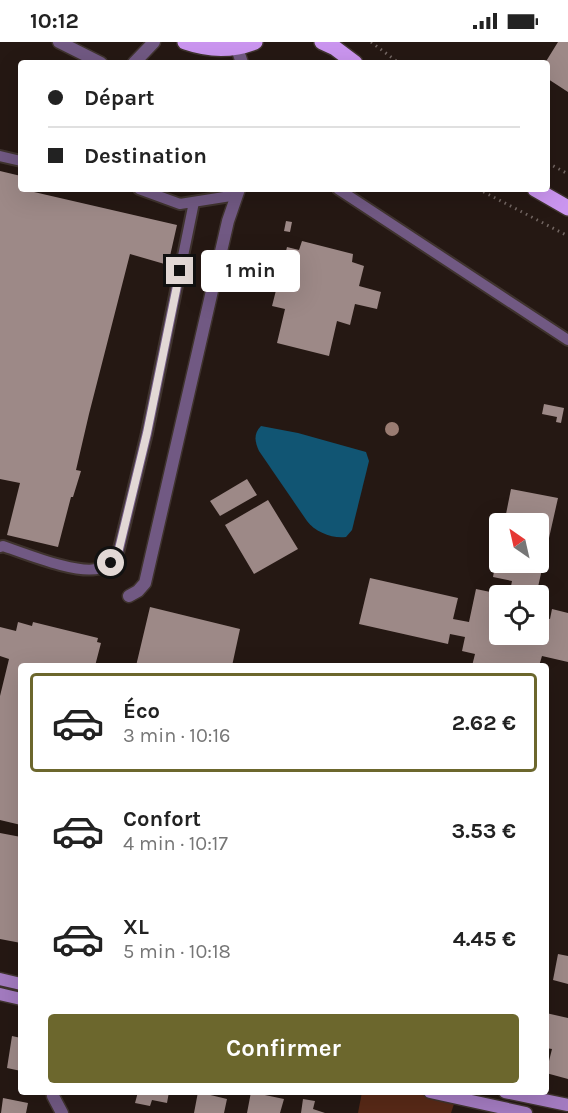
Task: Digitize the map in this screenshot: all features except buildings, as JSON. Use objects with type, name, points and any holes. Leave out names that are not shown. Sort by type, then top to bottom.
[{"type":"main road","points":[[185,42],[211,49],[237,48],[255,42]]},
{"type":"main road","points":[[329,44],[351,60]]},
{"type":"main road","points":[[540,192],[568,208]]},
{"type":"street","points":[[59,42],[95,60]]},
{"type":"street","points":[[137,60],[154,42]]},
{"type":"street","points":[[237,48],[241,60]]},
{"type":"street","points":[[129,596],[145,584],[228,221],[238,192]]},
{"type":"street","points":[[0,979],[18,983]]},
{"type":"street","points":[[0,994],[18,998]]},
{"type":"street","points":[[53,1095],[62,1113]]},
{"type":"street","points":[[444,1095],[526,1113]]},
{"type":"street","points":[[520,1095],[568,1105]]},
{"type":"lane","points":[[0,156],[18,160]]},
{"type":"lane","points":[[147,192],[180,204],[238,192]]},
{"type":"lane","points":[[343,192],[568,340]]},
{"type":"lane","points":[[0,547],[3,546],[74,569],[87,570],[98,569],[111,563],[118,553],[147,433],[195,202]]},
{"type":"path","points":[[371,42],[395,60]]},
{"type":"path","points":[[550,164],[568,174]]},
{"type":"path","points":[[484,192],[568,236]]},
{"type":"shaded area","points":[[361,1095],[426,1095],[455,1101],[451,1113],[358,1113]]},
{"type":"water","points":[[261,426],[298,433],[366,452],[369,461],[352,530],[346,537],[325,534],[307,521],[259,451],[255,438]]},
{"type":"route","points":[[111,563],[118,553],[147,433],[180,271]]}]
